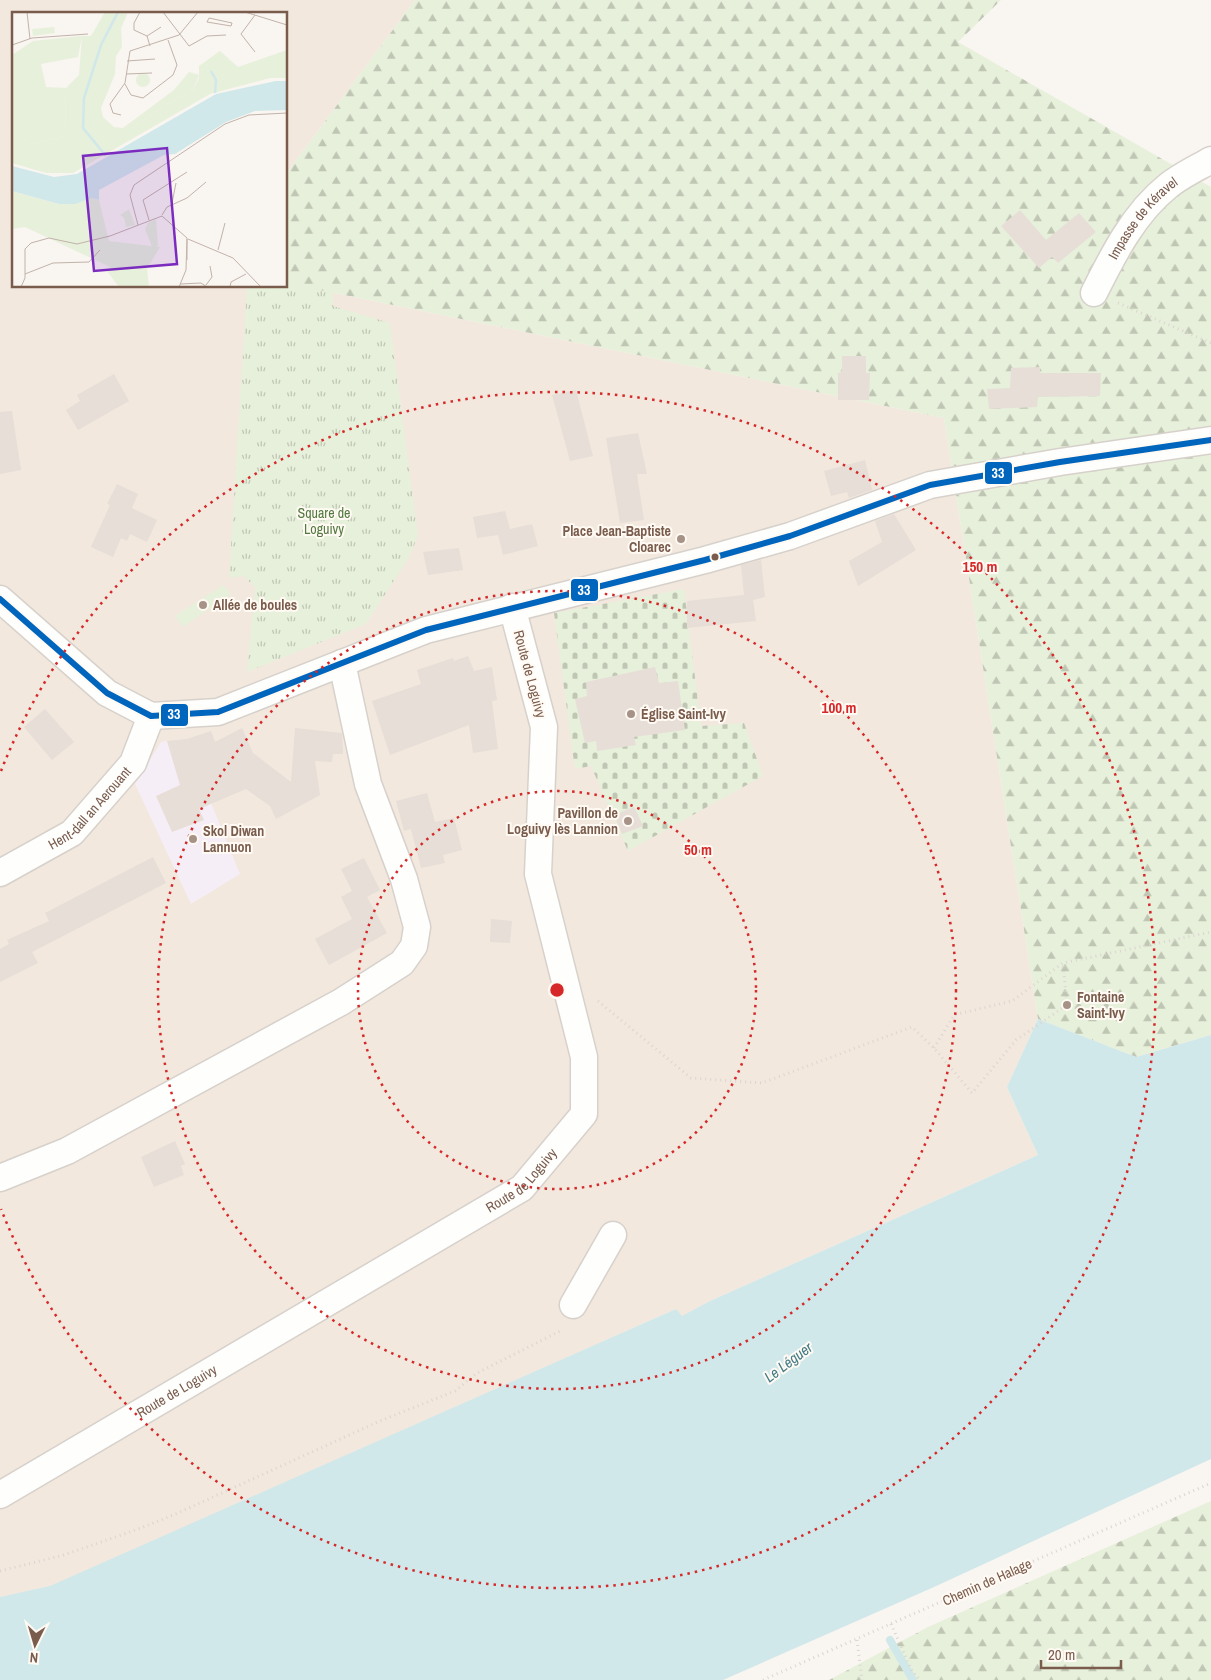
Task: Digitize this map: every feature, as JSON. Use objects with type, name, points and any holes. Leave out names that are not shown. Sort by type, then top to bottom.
[{"type":"street","name":"Impasse de Kéravel","points":[[1094,293],[1111,259],[1137,219],[1168,186],[1211,160]]},
{"type":"street","points":[[0,598],[107,693],[151,716],[218,712],[426,630],[705,560],[790,536],[930,485],[1060,462],[1211,440]]},
{"type":"street","name":"Route de Loguivy","points":[[0,1495],[522,1188],[584,1114],[584,1057],[538,874],[544,727],[512,607]]},
{"type":"street","points":[[0,1178],[66,1151],[341,1002],[402,963],[414,946],[417,927],[404,879],[368,784],[342,663]]},
{"type":"street","name":"Hent-dall an Aerouant","points":[[1,874],[72,833],[133,763],[151,716]]},
{"type":"street","points":[[573,1305],[613,1234]]},
{"type":"path","points":[[1094,293],[1211,343]]},
{"type":"path","points":[[934,1048],[954,1015],[1012,1001],[1063,963],[1211,932]]},
{"type":"path","points":[[563,971],[691,1078],[762,1083],[912,1027],[934,1048],[972,1093],[1016,1040],[1066,1005],[1063,963]]},
{"type":"path","points":[[0,1571],[64,1555],[141,1528],[380,1421],[455,1391],[477,1373],[572,1325],[573,1305]]},
{"type":"path","name":"Chemin de Halage","points":[[763,1680],[1211,1484]]},
{"type":"path","points":[[890,1624],[912,1671],[920,1680]]},
{"type":"path","points":[[857,1640],[862,1680]]},
{"type":"shaded area","points":[[0,0],[415,0],[288,171],[288,12],[12,12],[12,288],[288,288],[288,283],[944,418],[1038,1019],[1007,1087],[1038,1155],[710,1301],[681,1317],[676,1309],[50,1587],[0,1597]]},
{"type":"shaded area","name":"Skol Diwan Lannuon","points":[[167,741],[172,756],[192,756],[240,874],[191,904],[135,784],[161,742]]},
{"type":"green space","points":[[415,0],[1001,0],[958,42],[1211,187],[1211,1035],[1136,1057],[1038,1019],[944,418],[288,283],[288,171]]},
{"type":"green space","name":"Square de Loguivy","points":[[332,244],[333,306],[390,323],[418,536],[408,559],[366,624],[247,672],[255,588],[244,576],[229,578],[247,288],[288,288],[288,260]]},
{"type":"green space","name":"Allée de boules","points":[[223,585],[231,594],[183,627],[175,616]]},
{"type":"green space","points":[[684,589],[701,726],[744,723],[763,776],[628,851],[591,766],[575,769],[554,613]]},
{"type":"green space","points":[[1211,1501],[1211,1680],[829,1680],[928,1627]]},
{"type":"water","name":"Le Léguer","points":[[1038,1019],[1136,1057],[1211,1035],[1211,1459],[934,1587],[723,1680],[0,1680],[0,1597],[50,1586],[676,1309],[682,1316],[710,1301],[1038,1155],[1007,1087]]},
{"type":"building","points":[[1020,210],[1046,240],[1079,213],[1096,232],[1058,263],[1052,257],[1039,268],[1001,226]]},
{"type":"building","points":[[842,356],[866,356],[866,373],[870,373],[869,400],[838,400],[838,373],[842,372]]},
{"type":"building","points":[[1040,367],[1040,373],[1101,373],[1100,396],[1038,397],[1037,407],[989,409],[987,389],[1010,388],[1011,368]]},
{"type":"building","points":[[114,374],[129,401],[78,430],[66,410],[80,401],[77,395]]},
{"type":"building","points":[[576,390],[593,456],[570,461],[552,395]]},
{"type":"building","points":[[12,411],[21,470],[0,474],[0,412]]},
{"type":"building","points":[[638,433],[647,474],[637,474],[644,520],[620,523],[606,438]]},
{"type":"building","points":[[865,460],[872,490],[849,498],[847,492],[831,496],[824,471]]},
{"type":"building","points":[[117,484],[138,494],[132,508],[157,520],[147,542],[130,534],[127,541],[121,538],[113,557],[91,547],[110,505],[107,504]]},
{"type":"building","points":[[505,511],[510,529],[532,524],[538,546],[503,555],[498,535],[477,538],[473,517]]},
{"type":"building","points":[[894,514],[916,550],[858,586],[849,561],[882,542],[875,521]]},
{"type":"building","points":[[459,548],[463,570],[428,575],[423,552]]},
{"type":"building","points":[[761,560],[765,597],[753,600],[756,621],[687,628],[687,601],[744,595],[741,565]]},
{"type":"building","points":[[468,656],[474,671],[492,667],[497,700],[492,701],[498,749],[473,753],[469,725],[390,755],[372,701],[421,684],[417,670],[453,658],[454,661]]},
{"type":"building","name":"Église Saint-Ivy","points":[[655,667],[659,683],[678,681],[685,730],[634,737],[636,745],[597,751],[596,741],[585,743],[575,699],[587,696],[586,682]]},
{"type":"building","points":[[45,709],[74,742],[52,760],[24,727]]},
{"type":"building","points":[[242,728],[253,753],[291,782],[295,728],[342,733],[343,754],[333,754],[332,762],[315,761],[320,795],[276,819],[270,806],[246,789],[199,809],[204,820],[172,832],[156,796],[180,785],[167,741],[187,739],[211,731],[215,742]]},
{"type":"building","points":[[427,793],[435,822],[454,818],[462,850],[443,855],[445,863],[421,868],[411,829],[404,831],[396,801]]},
{"type":"building","name":"Pavillon de Loguivy lès Lannion","points":[[634,807],[643,826],[622,834],[614,815]]},
{"type":"building","points":[[153,857],[166,883],[32,952],[38,963],[0,982],[0,949],[9,944],[7,940],[49,921],[45,913]]},
{"type":"building","points":[[364,858],[380,890],[367,897],[387,933],[329,965],[315,939],[352,919],[341,897],[352,891],[341,869]]},
{"type":"building","points":[[491,919],[512,921],[510,943],[490,942]]},
{"type":"building","points":[[175,1141],[185,1164],[181,1166],[184,1175],[154,1187],[141,1157]]},
{"type":"waterway","points":[[890,1640],[913,1680]]},
{"type":"transit line","name":"33","points":[[0,599],[107,693],[151,716],[218,712],[426,630],[705,560],[790,536],[930,485],[1060,462],[1211,440]]},
{"type":"place","name":"Place Jean-Baptiste Cloarec","points":[[681,539]]},
{"type":"place","name":"Allée de boules","points":[[203,605]]},
{"type":"place","name":"Église Saint-Ivy","points":[[631,714]]},
{"type":"place","name":"Pavillon de Loguivy lès Lannion","points":[[628,821]]},
{"type":"place","name":"Skol Diwan Lannuon","points":[[193,839]]},
{"type":"place","name":"Fontaine Saint-Ivy","points":[[1067,1005]]}]
